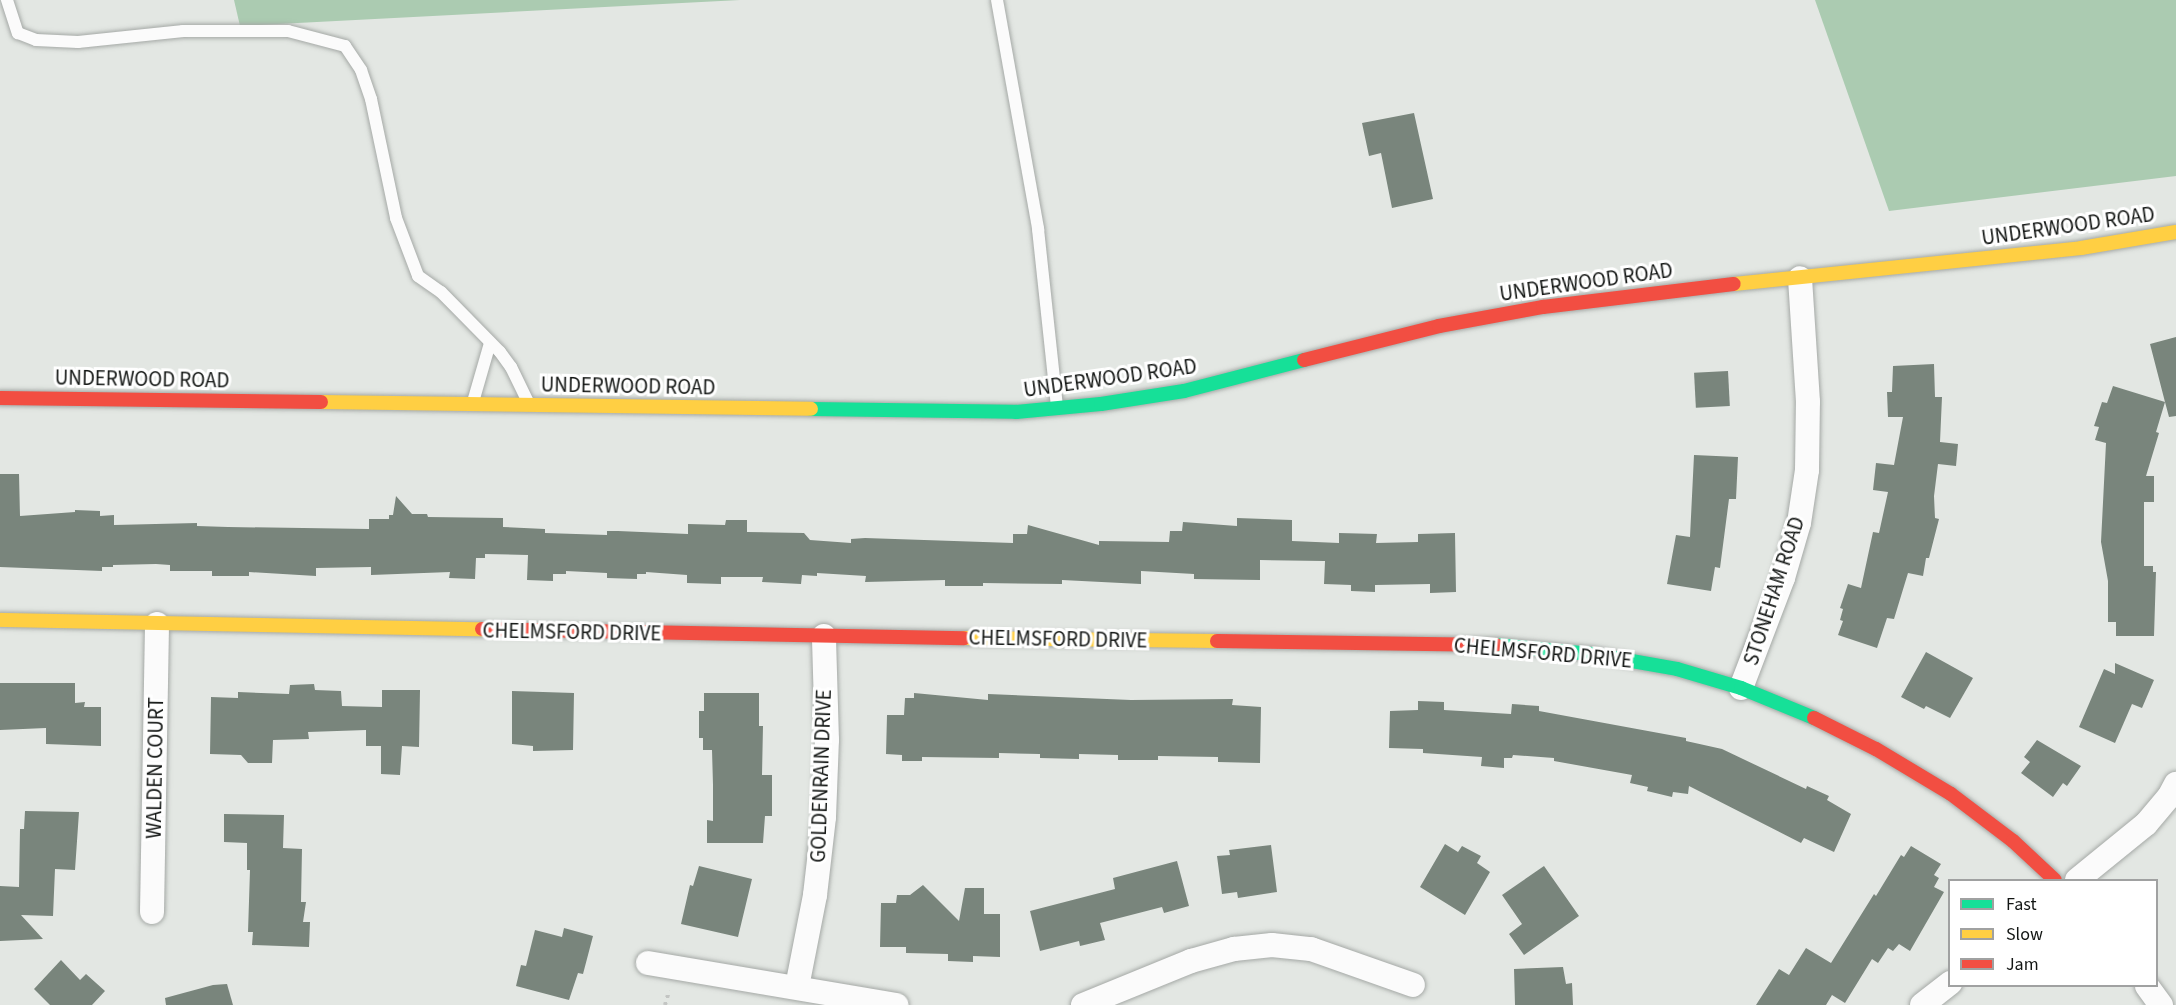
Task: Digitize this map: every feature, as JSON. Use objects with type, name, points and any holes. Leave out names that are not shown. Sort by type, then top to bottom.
[{"type":"street","name":"UNDERWOOD ROAD","points":[[0,398],[1016,412],[1101,404],[1184,391],[1439,326],[1543,307],[2080,248],[2176,232]]},
{"type":"street","name":"STONEHAM ROAD","points":[[1741,688],[1783,578],[1799,523],[1807,470],[1809,402],[1800,278]]},
{"type":"street","name":"CHELMSFORD DRIVE","points":[[0,620],[824,636],[1494,645],[1613,657],[1677,669],[1741,688],[1825,723],[1876,749],[1952,794],[2013,841],[2054,879]]},
{"type":"street","name":"WALDEN COURT","points":[[152,912],[157,624]]},
{"type":"street","name":"GOLDENRAIN DRIVE","points":[[797,987],[814,895],[824,818],[826,740],[824,636]]},
{"type":"street","points":[[2078,879],[2146,824],[2169,797],[2176,784]]},
{"type":"street","points":[[1083,1005],[1191,961],[1234,949],[1272,945],[1311,949],[1413,985]]},
{"type":"street","points":[[648,963],[896,1005]]},
{"type":"street","points":[[1922,1005],[1948,985]]},
{"type":"street","points":[[2148,987],[2161,1005]]},
{"type":"lane","points":[[7,0],[18,33],[36,40],[78,42],[183,31],[288,31],[345,46],[361,70],[371,99],[396,218],[418,276],[441,292],[470,319],[511,367],[530,405]]},
{"type":"lane","points":[[997,0],[1038,229],[1057,408]]},
{"type":"lane","points":[[472,405],[490,343]]},
{"type":"path","points":[[666,1005],[668,994]]},
{"type":"green space","points":[[234,0],[740,0],[240,26]]},
{"type":"green space","points":[[1815,0],[2176,0],[2176,176],[1889,211]]},
{"type":"building","points":[[1414,113],[1433,199],[1392,208],[1381,153],[1369,156],[1362,123]]},
{"type":"building","points":[[2176,337],[2176,416],[2169,417],[2150,344]]},
{"type":"building","points":[[1934,364],[1935,397],[1942,397],[1940,442],[1958,444],[1956,466],[1938,464],[1934,496],[1935,518],[1939,519],[1929,558],[1926,558],[1923,576],[1908,573],[1894,619],[1887,618],[1877,648],[1838,635],[1843,621],[1840,620],[1843,609],[1840,608],[1848,584],[1861,588],[1873,532],[1879,533],[1888,492],[1873,490],[1876,463],[1894,465],[1903,417],[1888,417],[1887,392],[1892,392],[1893,366]]},
{"type":"building","points":[[1728,371],[1730,406],[1696,408],[1694,373]]},
{"type":"building","points":[[2113,386],[2165,402],[2156,432],[2159,433],[2146,476],[2154,476],[2154,502],[2144,502],[2144,566],[2153,566],[2153,572],[2156,572],[2154,636],[2116,636],[2116,622],[2108,622],[2108,581],[2101,542],[2106,443],[2095,440],[2099,427],[2094,426],[2102,402],[2107,403]]},
{"type":"building","points":[[1694,455],[1738,457],[1736,499],[1729,499],[1720,568],[1715,567],[1711,591],[1667,584],[1676,535],[1690,537]]},
{"type":"building","points":[[0,474],[19,474],[20,516],[75,512],[75,510],[100,511],[100,516],[114,515],[114,525],[197,523],[197,526],[369,529],[369,519],[389,519],[389,515],[393,515],[396,496],[412,514],[427,514],[428,517],[503,518],[503,527],[545,529],[545,533],[607,535],[607,531],[618,531],[688,534],[688,524],[725,525],[726,520],[747,520],[747,532],[804,533],[810,540],[851,543],[851,539],[865,538],[1013,543],[1013,534],[1027,534],[1028,525],[1099,545],[1099,541],[1169,542],[1170,531],[1182,531],[1183,522],[1237,526],[1237,518],[1292,520],[1292,541],[1339,543],[1339,533],[1377,534],[1376,543],[1418,542],[1418,534],[1455,533],[1456,592],[1430,593],[1430,584],[1375,585],[1375,592],[1351,591],[1351,585],[1324,584],[1325,561],[1260,560],[1260,580],[1194,579],[1194,574],[1141,571],[1141,584],[1062,580],[1062,584],[983,583],[983,586],[945,586],[945,580],[865,582],[866,576],[817,573],[817,576],[802,575],[801,584],[762,582],[763,577],[721,577],[721,584],[687,583],[687,575],[646,572],[646,574],[637,574],[637,579],[607,578],[607,573],[566,571],[566,574],[553,574],[553,581],[527,580],[528,555],[485,554],[485,558],[476,558],[475,579],[449,578],[450,572],[371,575],[371,567],[316,568],[316,576],[249,572],[249,576],[212,576],[212,571],[170,571],[170,565],[156,564],[113,565],[113,567],[102,567],[102,571],[0,567]]},
{"type":"building","points":[[1926,652],[1973,678],[1950,718],[1926,706],[1924,709],[1901,697]]},
{"type":"building","points":[[2115,663],[2154,680],[2142,708],[2132,704],[2115,743],[2079,727],[2104,669],[2115,674]]},
{"type":"building","points":[[0,683],[75,683],[75,703],[85,702],[84,707],[101,707],[101,746],[46,744],[46,728],[0,730]]},
{"type":"building","points":[[314,684],[315,690],[341,691],[342,706],[382,707],[382,690],[420,690],[419,747],[402,746],[400,775],[381,774],[381,746],[366,746],[366,730],[308,732],[309,739],[273,740],[272,763],[248,763],[241,755],[210,754],[211,697],[238,698],[238,692],[289,694],[290,685]]},
{"type":"building","points":[[512,691],[574,693],[573,750],[533,751],[533,746],[512,744]]},
{"type":"building","points":[[704,693],[759,693],[759,726],[763,726],[762,775],[772,775],[772,816],[765,816],[763,843],[707,843],[707,820],[713,821],[713,785],[712,750],[703,750],[703,738],[699,738],[699,711],[704,711]]},
{"type":"building","points":[[914,693],[988,700],[988,694],[1131,700],[1233,699],[1232,705],[1261,707],[1260,763],[1218,762],[1218,757],[1158,756],[1158,760],[1118,760],[1118,755],[1079,754],[1079,759],[1040,758],[1040,754],[999,753],[999,758],[922,757],[922,761],[902,761],[902,755],[886,754],[887,715],[904,715],[905,698],[914,698]]},
{"type":"building","points":[[1418,701],[1444,702],[1444,710],[1511,714],[1512,704],[1539,706],[1539,711],[1686,738],[1686,741],[1722,749],[1806,789],[1807,786],[1829,796],[1827,800],[1851,814],[1834,852],[1804,838],[1801,843],[1689,786],[1688,794],[1673,792],[1672,797],[1647,791],[1648,787],[1630,783],[1632,775],[1554,761],[1554,758],[1513,755],[1512,758],[1504,758],[1504,768],[1481,766],[1482,757],[1423,753],[1423,749],[1389,748],[1390,711],[1418,710]]},
{"type":"building","points":[[2037,740],[2081,766],[2067,786],[2063,783],[2053,797],[2021,773],[2030,762],[2024,757]]},
{"type":"building","points":[[25,811],[79,812],[75,870],[55,869],[53,916],[21,915],[43,939],[0,941],[0,886],[19,887],[20,829],[24,829]]},
{"type":"building","points":[[224,814],[284,815],[283,848],[302,849],[301,902],[306,902],[303,922],[310,922],[309,947],[252,945],[253,932],[248,932],[250,870],[247,870],[247,843],[224,842]]},
{"type":"building","points":[[1445,844],[1458,852],[1462,846],[1481,856],[1477,863],[1490,872],[1465,915],[1420,887]]},
{"type":"building","points":[[1271,845],[1277,892],[1238,898],[1237,892],[1222,894],[1217,856],[1230,855],[1229,850]]},
{"type":"building","points":[[1911,846],[1941,864],[1934,875],[1939,878],[1934,887],[1944,892],[1910,951],[1899,944],[1893,951],[1888,948],[1878,963],[1872,959],[1845,1003],[1832,995],[1826,1005],[1756,1005],[1779,969],[1789,975],[1806,948],[1831,963],[1874,894],[1876,896],[1901,855],[1904,857]]},
{"type":"building","points":[[1177,861],[1189,906],[1164,913],[1162,907],[1100,923],[1105,940],[1080,946],[1079,941],[1040,951],[1030,911],[1115,889],[1113,878]]},
{"type":"building","points":[[699,866],[752,879],[738,937],[681,924],[690,885],[693,886]]},
{"type":"building","points":[[1544,866],[1579,916],[1524,955],[1509,934],[1522,924],[1502,895]]},
{"type":"building","points":[[923,885],[959,921],[965,888],[984,888],[984,914],[1000,914],[1000,957],[973,956],[973,962],[948,961],[948,954],[906,953],[906,947],[880,947],[881,903],[896,903],[897,895],[910,895]]},
{"type":"building","points":[[564,928],[593,936],[583,974],[578,973],[569,1000],[516,986],[521,965],[526,966],[535,930],[562,937]]},
{"type":"building","points":[[61,960],[80,980],[86,974],[105,991],[92,1005],[50,1005],[34,989]]},
{"type":"building","points":[[1563,967],[1566,984],[1572,983],[1573,1005],[1515,1005],[1514,969]]},
{"type":"building","points":[[227,984],[233,1005],[166,1005],[165,998],[213,985]]},
{"type":"traffic: fast","points":[[811,409],[1016,412],[1101,404],[1184,391],[1304,360]]},
{"type":"traffic: fast","points":[[1496,645],[1592,654],[1677,669],[1741,688],[1814,718]]},
{"type":"traffic: slow","points":[[1734,284],[2081,248],[2176,232]]},
{"type":"traffic: slow","points":[[321,402],[811,409]]},
{"type":"traffic: slow","points":[[0,620],[482,629]]},
{"type":"traffic: slow","points":[[964,638],[1217,641]]},
{"type":"traffic: jam","points":[[1304,360],[1439,326],[1543,307],[1734,284]]},
{"type":"traffic: jam","points":[[0,398],[321,402]]},
{"type":"traffic: jam","points":[[482,629],[964,638]]},
{"type":"traffic: jam","points":[[1217,641],[1496,645]]},
{"type":"traffic: jam","points":[[1814,718],[1876,749],[1951,794],[2013,841],[2054,879]]}]
